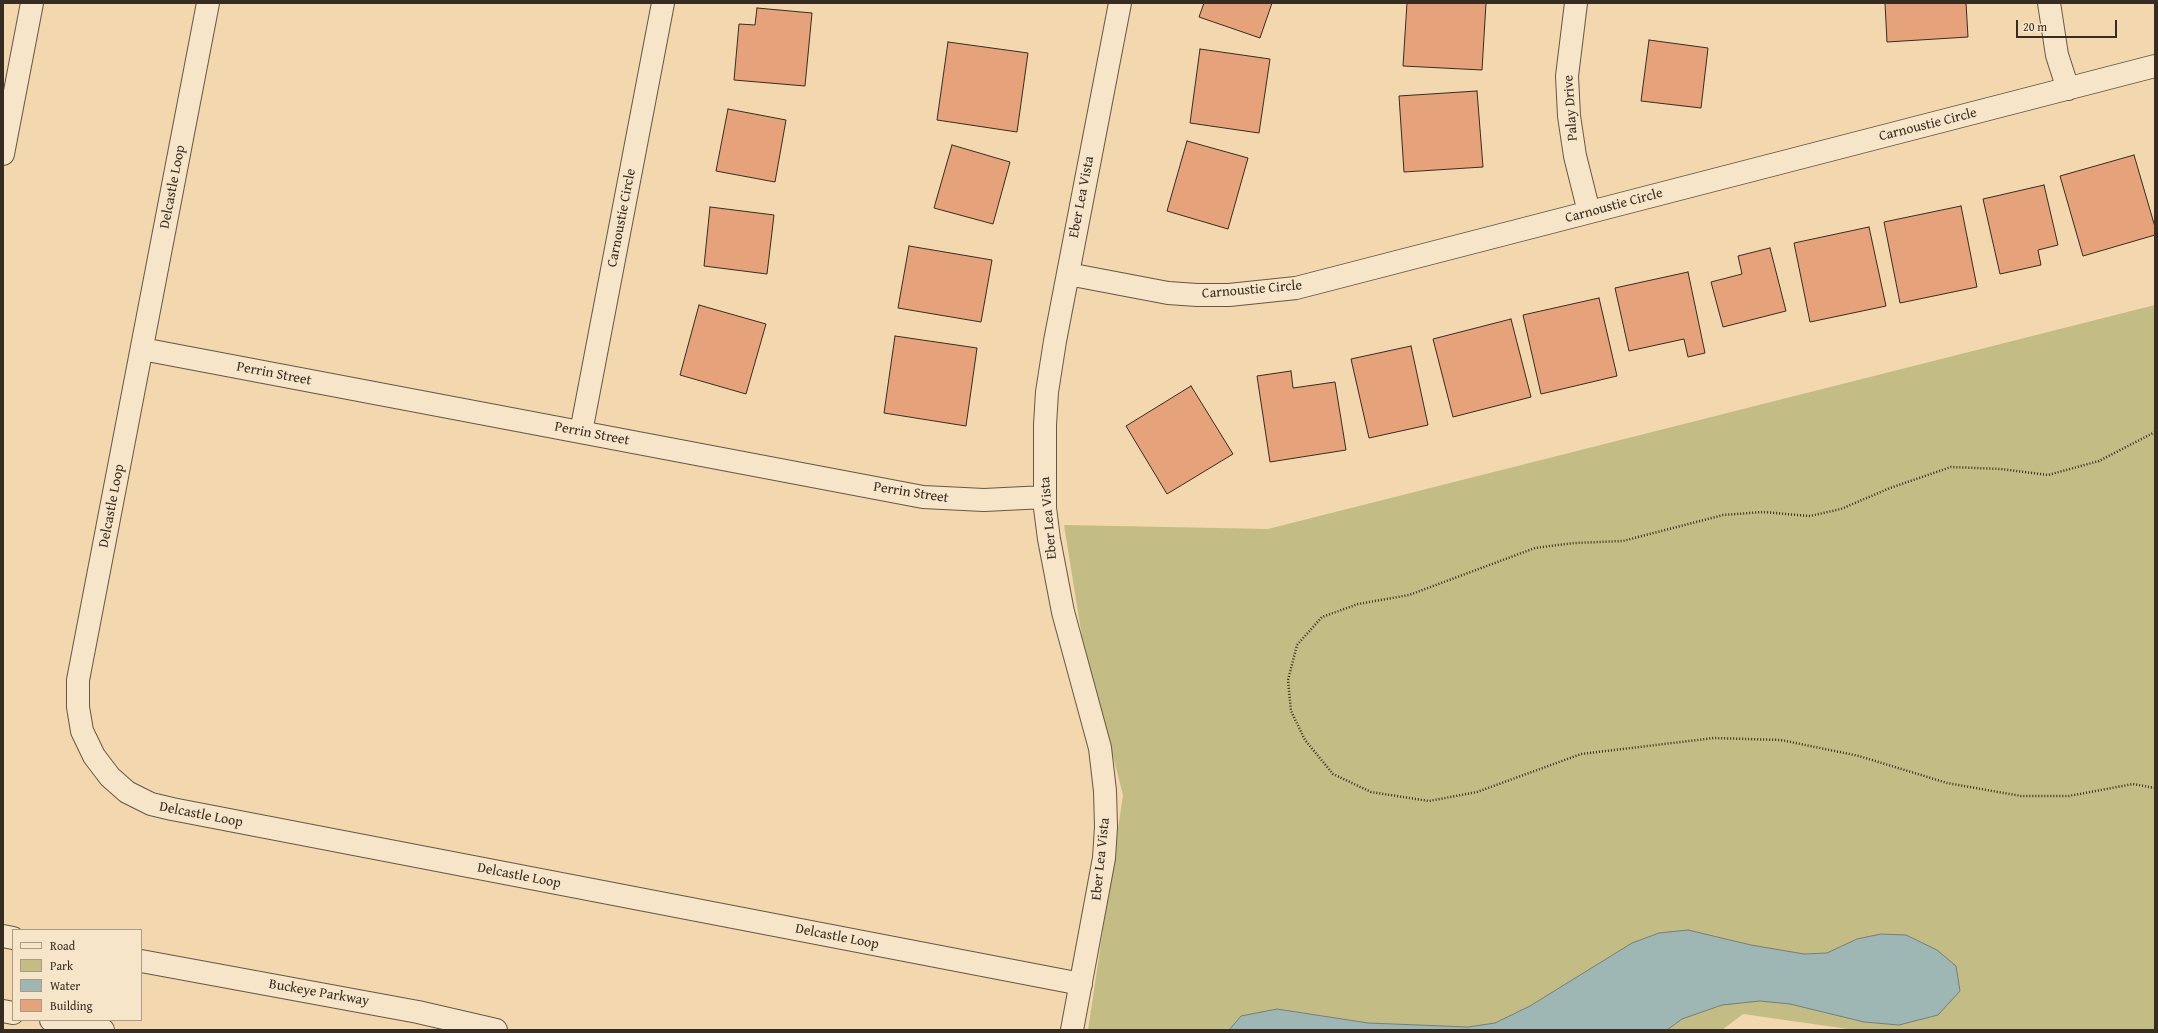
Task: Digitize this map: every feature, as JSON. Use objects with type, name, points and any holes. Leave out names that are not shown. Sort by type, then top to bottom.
[{"type":"street","points":[[3,154],[32,3]]},
{"type":"street","name":"Delcastle Loop","points":[[208,3],[78,680],[78,707],[82,731],[94,756],[110,777],[128,792],[151,804],[172,809],[1081,984]]},
{"type":"street","name":"Carnoustie Circle","points":[[581,432],[664,3]]},
{"type":"street","name":"Eber Lea Vista","points":[[1072,1030],[1104,858],[1106,827],[1105,791],[1100,748],[1063,612],[1053,564],[1045,497],[1047,392],[1120,3]]},
{"type":"street","name":"Palay Drive","points":[[1576,3],[1567,76],[1569,116],[1575,156],[1589,212]]},
{"type":"street","points":[[2049,3],[2057,55],[2068,88]]},
{"type":"street","name":"Carnoustie Circle","points":[[1068,274],[1168,293],[1197,295],[1229,295],[1296,288],[2155,66]]},
{"type":"street","name":"Perrin Street","points":[[142,349],[923,498],[984,500],[1045,497]]},
{"type":"street","name":"Buckeye Parkway","points":[[142,961],[418,1012],[496,1030]]},
{"type":"street","points":[[56,1021],[103,1030]]},
{"type":"path","points":[[2155,432],[2099,461],[2048,475],[2001,469],[1951,467],[1890,488],[1841,509],[1810,516],[1763,512],[1723,515],[1623,542],[1574,543],[1535,548],[1409,595],[1358,604],[1322,617],[1297,645],[1288,680],[1291,711],[1305,740],[1333,774],[1371,792],[1429,801],[1477,792],[1581,754],[1714,738],[1782,740],[1859,756],[1947,783],[2021,796],[2069,796],[2133,784],[2155,788]]},
{"type":"green space","points":[[2155,305],[2155,1030],[1855,1030],[1743,1014],[1722,1030],[1088,1030],[1123,795],[1082,637],[1064,525],[1268,529]]},
{"type":"water","points":[[1688,930],[1751,945],[1804,954],[1827,953],[1857,939],[1881,934],[1906,935],[1937,950],[1956,966],[1960,991],[1938,1015],[1899,1025],[1864,1022],[1790,1004],[1760,1001],[1722,1005],[1682,1019],[1667,1030],[1229,1030],[1241,1016],[1277,1009],[1368,1023],[1468,1027],[1495,1023],[1530,1006],[1632,943],[1659,933]]},
{"type":"building","points":[[1204,3],[1272,3],[1260,38],[1199,17]]},
{"type":"building","points":[[1407,3],[1486,3],[1482,70],[1403,66]]},
{"type":"building","points":[[1885,3],[1966,3],[1968,37],[1887,42]]},
{"type":"building","points":[[757,8],[812,13],[805,86],[734,80],[739,24],[755,25]]},
{"type":"building","points":[[1649,40],[1708,48],[1701,108],[1641,101]]},
{"type":"building","points":[[948,42],[1028,53],[1017,132],[937,120]]},
{"type":"building","points":[[1200,49],[1270,59],[1259,133],[1190,123]]},
{"type":"building","points":[[1477,91],[1483,167],[1404,172],[1399,96]]},
{"type":"building","points":[[728,109],[786,120],[775,182],[716,171]]},
{"type":"building","points":[[1187,141],[1248,158],[1228,229],[1167,211]]},
{"type":"building","points":[[952,145],[1010,162],[993,224],[934,208]]},
{"type":"building","points":[[2134,155],[2155,227],[2155,235],[2083,256],[2060,176]]},
{"type":"building","points":[[2044,185],[2058,245],[2038,250],[2041,265],[2000,274],[1983,199]]},
{"type":"building","points":[[1961,206],[1977,287],[1900,303],[1884,222]]},
{"type":"building","points":[[710,207],[774,215],[767,274],[704,266]]},
{"type":"building","points":[[1869,227],[1886,306],[1810,322],[1794,243]]},
{"type":"building","points":[[909,246],[992,260],[981,322],[898,308]]},
{"type":"building","points":[[1770,248],[1786,311],[1723,327],[1711,282],[1742,274],[1738,256]]},
{"type":"building","points":[[1688,272],[1705,353],[1688,357],[1684,339],[1629,351],[1615,288]]},
{"type":"building","points":[[1599,298],[1617,376],[1541,394],[1523,315]]},
{"type":"building","points":[[699,305],[766,324],[746,394],[680,375]]},
{"type":"building","points":[[1511,319],[1531,397],[1453,417],[1433,339]]},
{"type":"building","points":[[895,336],[977,348],[966,426],[884,413]]},
{"type":"building","points":[[1411,346],[1428,425],[1369,438],[1351,359]]},
{"type":"building","points":[[1291,371],[1293,388],[1335,382],[1346,450],[1270,462],[1257,376]]},
{"type":"building","points":[[1191,386],[1233,454],[1167,494],[1126,426]]}]
